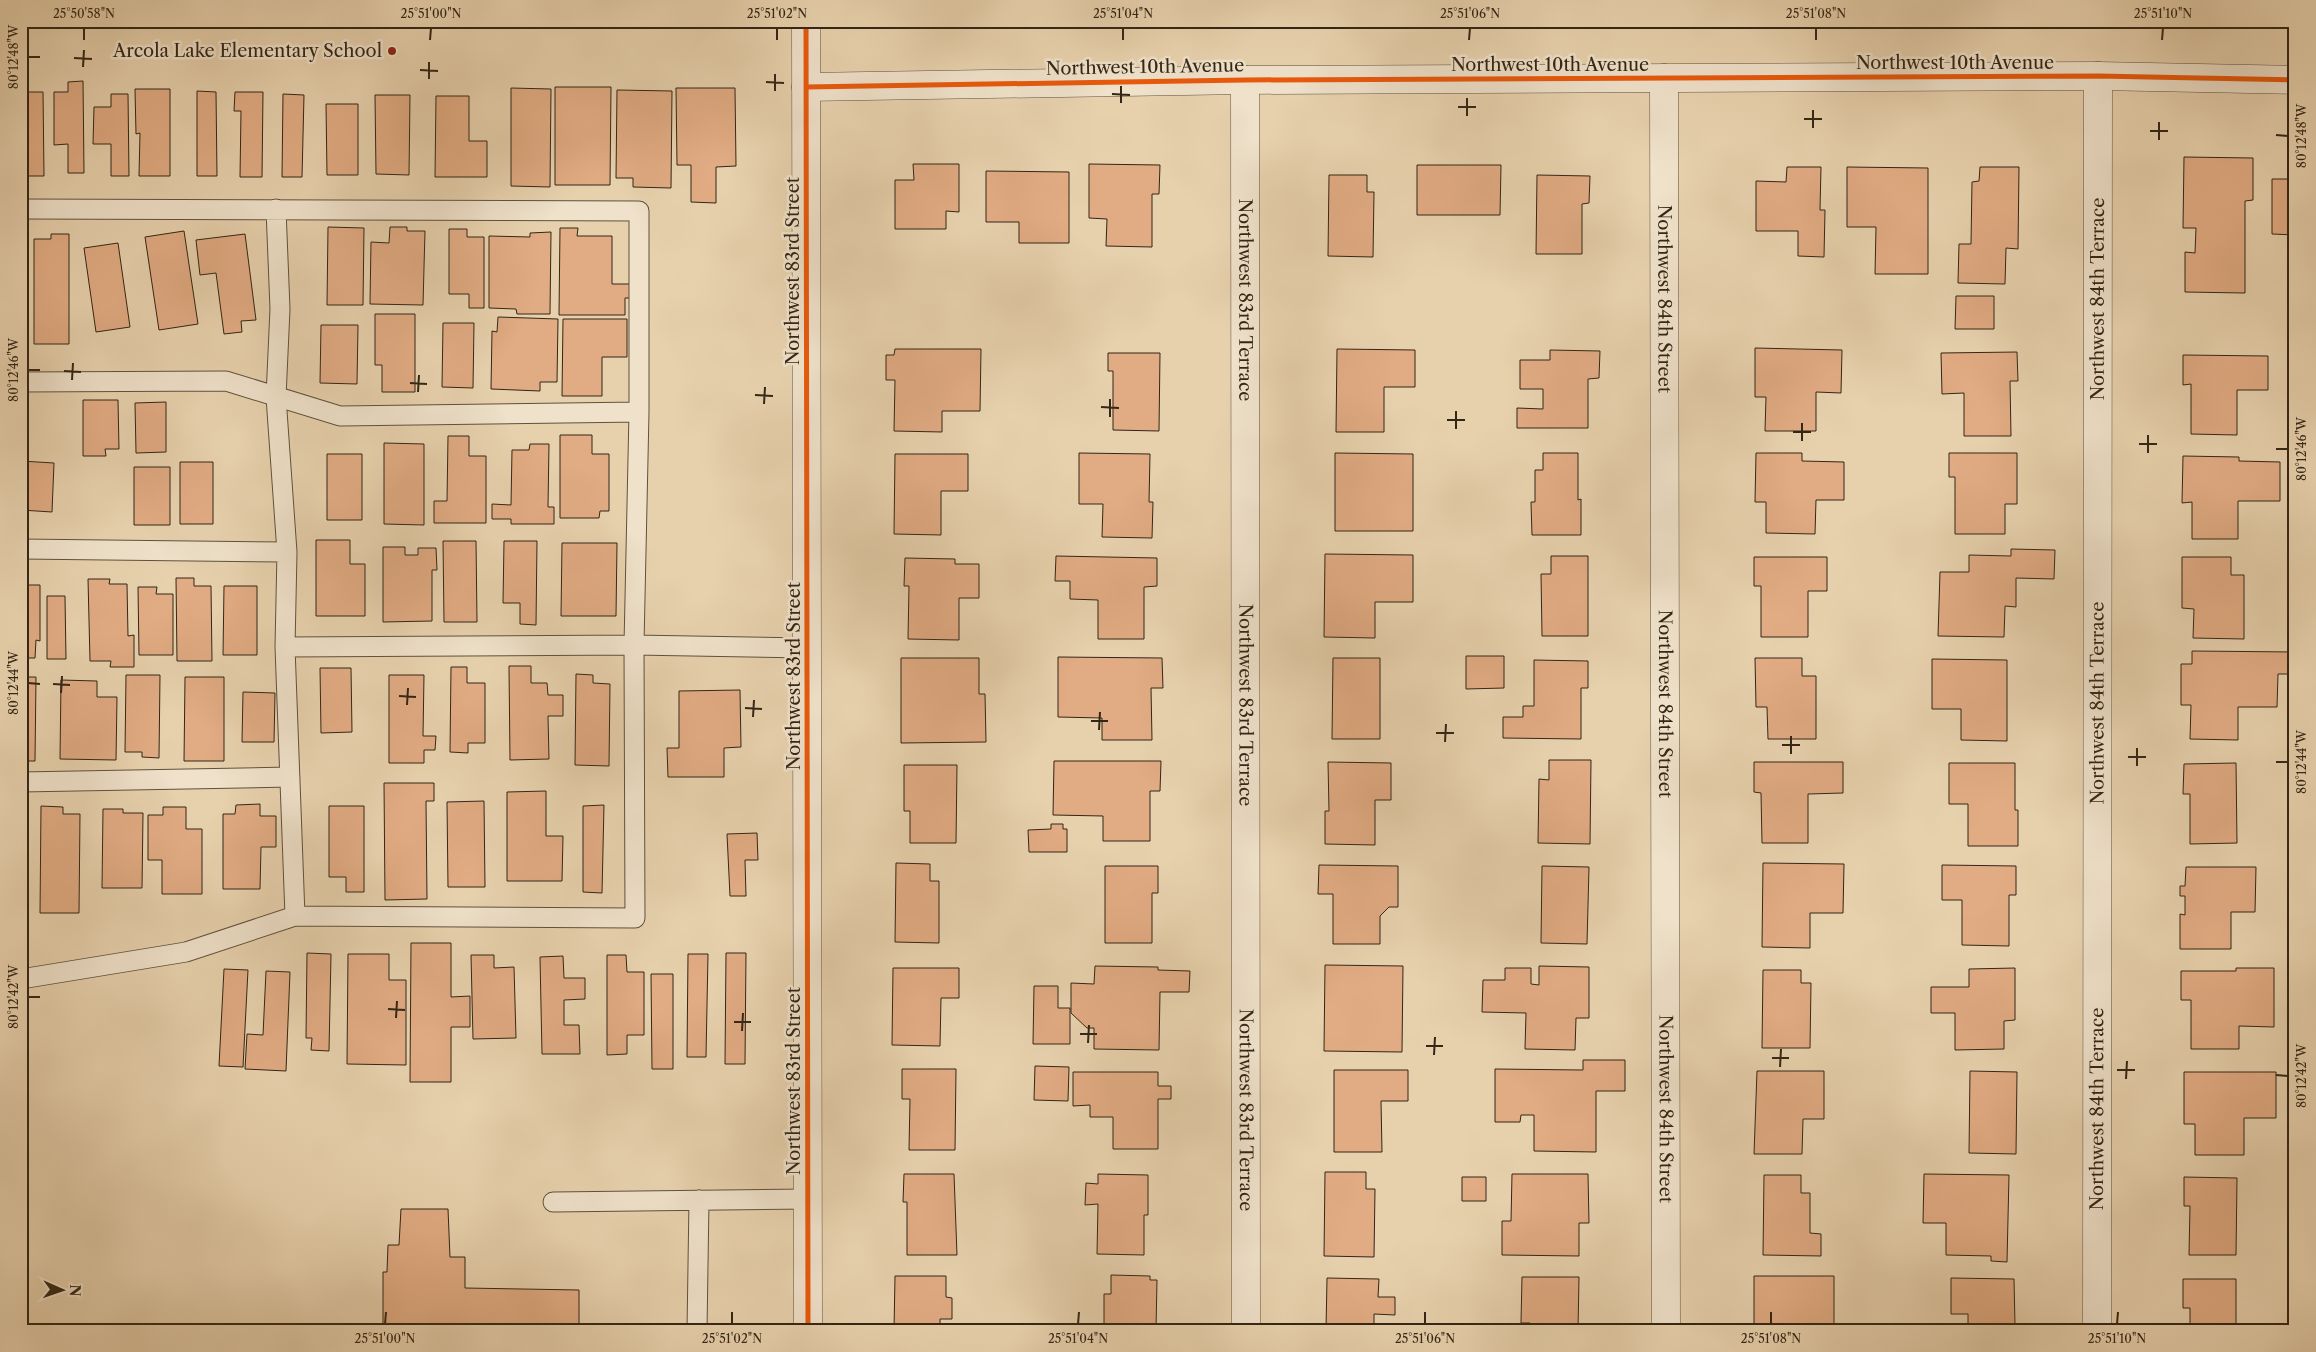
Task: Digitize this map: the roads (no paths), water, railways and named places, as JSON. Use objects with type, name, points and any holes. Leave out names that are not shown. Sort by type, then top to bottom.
[{"type":"street","name":"Northwest 83rd Street","points":[[806,21],[808,1331]]},
{"type":"street","name":"Northwest 10th Avenue","points":[[806,87],[1245,80],[1664,78],[2098,76],[2295,80]]},
{"type":"street","name":"Northwest 84th Terrace","points":[[2098,76],[2098,1331]]},
{"type":"street","name":"Northwest 84th Street","points":[[1664,78],[1666,1331]]},
{"type":"street","name":"Northwest 83rd Terrace","points":[[1245,80],[1246,1331]]},
{"type":"lane","points":[[21,209],[639,211],[639,412],[634,645],[635,918],[295,916],[186,952],[21,979]]},
{"type":"lane","points":[[276,209],[280,309],[276,397],[287,552],[285,647],[295,916]]},
{"type":"lane","points":[[21,382],[226,381],[340,416],[639,412]]},
{"type":"lane","points":[[21,549],[287,552]]},
{"type":"lane","points":[[285,647],[634,645],[808,648]]},
{"type":"lane","points":[[21,782],[290,777]]},
{"type":"lane","points":[[553,1202],[808,1199]]},
{"type":"lane","points":[[697,1331],[699,1200]]},
{"type":"place","name":"Arcola Lake Elementary School","points":[[392,51]]}]
